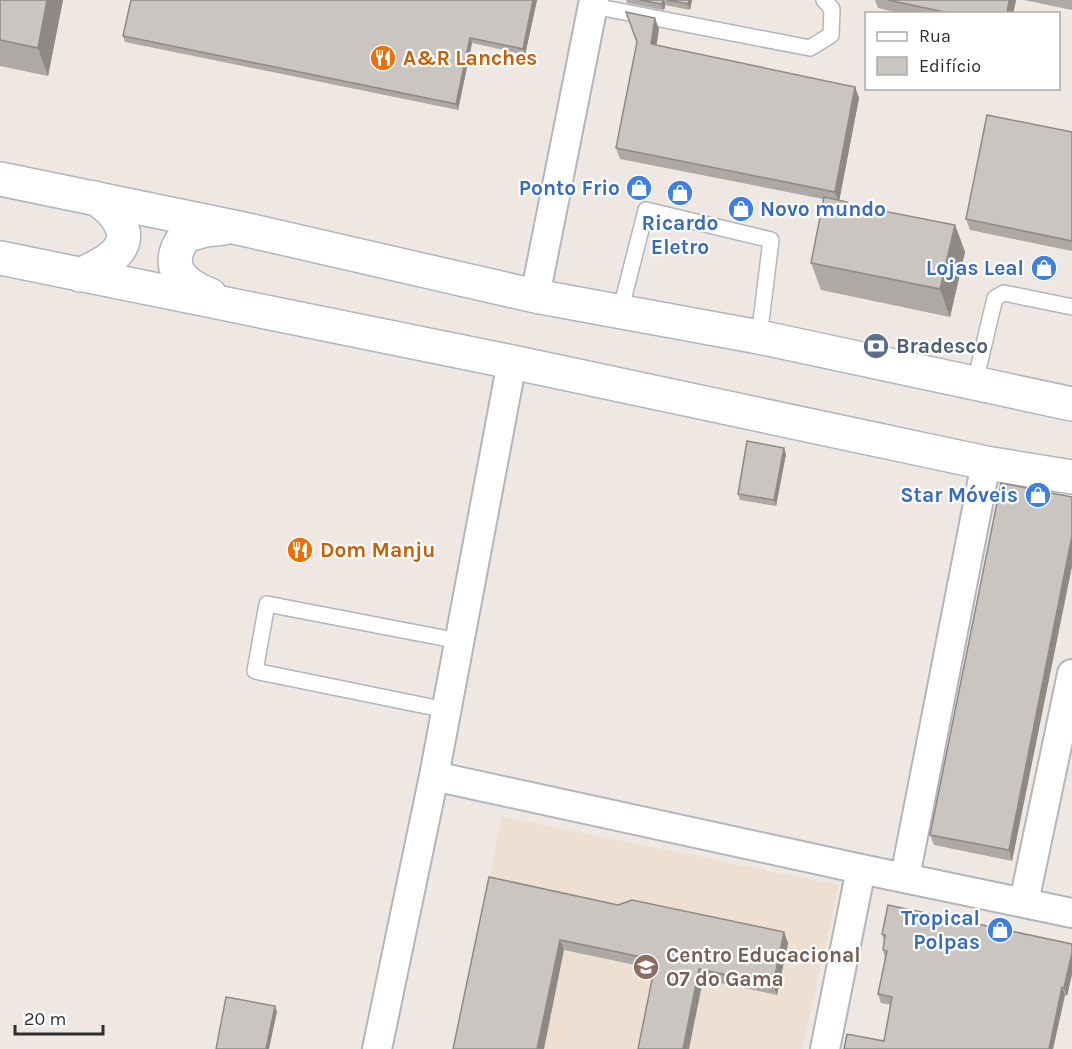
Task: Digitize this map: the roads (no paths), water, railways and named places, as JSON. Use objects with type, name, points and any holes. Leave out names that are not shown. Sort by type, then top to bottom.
[{"type":"main road","points":[[0,179],[243,229],[535,296],[759,338],[1072,404]]},
{"type":"main road","points":[[80,275],[110,259],[118,252],[123,242],[124,231],[118,219],[108,207],[95,198]]},
{"type":"main road","points":[[230,303],[201,292],[186,283],[177,273],[175,254],[185,236],[193,232],[224,228],[243,229]]},
{"type":"main road","points":[[0,258],[230,303],[986,463],[1072,477]]},
{"type":"street","points":[[535,296],[594,3]]},
{"type":"street","points":[[377,1049],[434,776],[512,362]]},
{"type":"street","points":[[905,877],[986,463]]},
{"type":"street","points":[[1024,902],[1066,733],[1072,674]]},
{"type":"street","points":[[434,776],[1072,913]]},
{"type":"street","points":[[825,1049],[861,869]]},
{"type":"lane","points":[[594,3],[810,48],[831,35],[832,9],[824,0]]},
{"type":"lane","points":[[620,312],[646,210],[771,240],[759,338]]},
{"type":"lane","points":[[975,382],[995,298],[1004,293],[1072,307]]},
{"type":"lane","points":[[446,710],[255,671],[261,634],[267,604],[459,641]]},
{"type":"place","name":"A&R Lanches","points":[[383,58]]},
{"type":"place","name":"Ponto Frio","points":[[639,188]]},
{"type":"place","name":"Ricardo Eletro","points":[[680,193]]},
{"type":"place","name":"Novo mundo","points":[[741,209]]},
{"type":"place","name":"Lojas Leal","points":[[1044,268]]},
{"type":"place","name":"Bradesco","points":[[876,346]]},
{"type":"place","name":"Star Móveis","points":[[1038,495]]},
{"type":"place","name":"Dom Manju","points":[[300,550]]},
{"type":"place","name":"Tropical Polpas","points":[[1000,930]]},
{"type":"place","name":"Centro Educacional 07 do Gama","points":[[646,967]]}]
